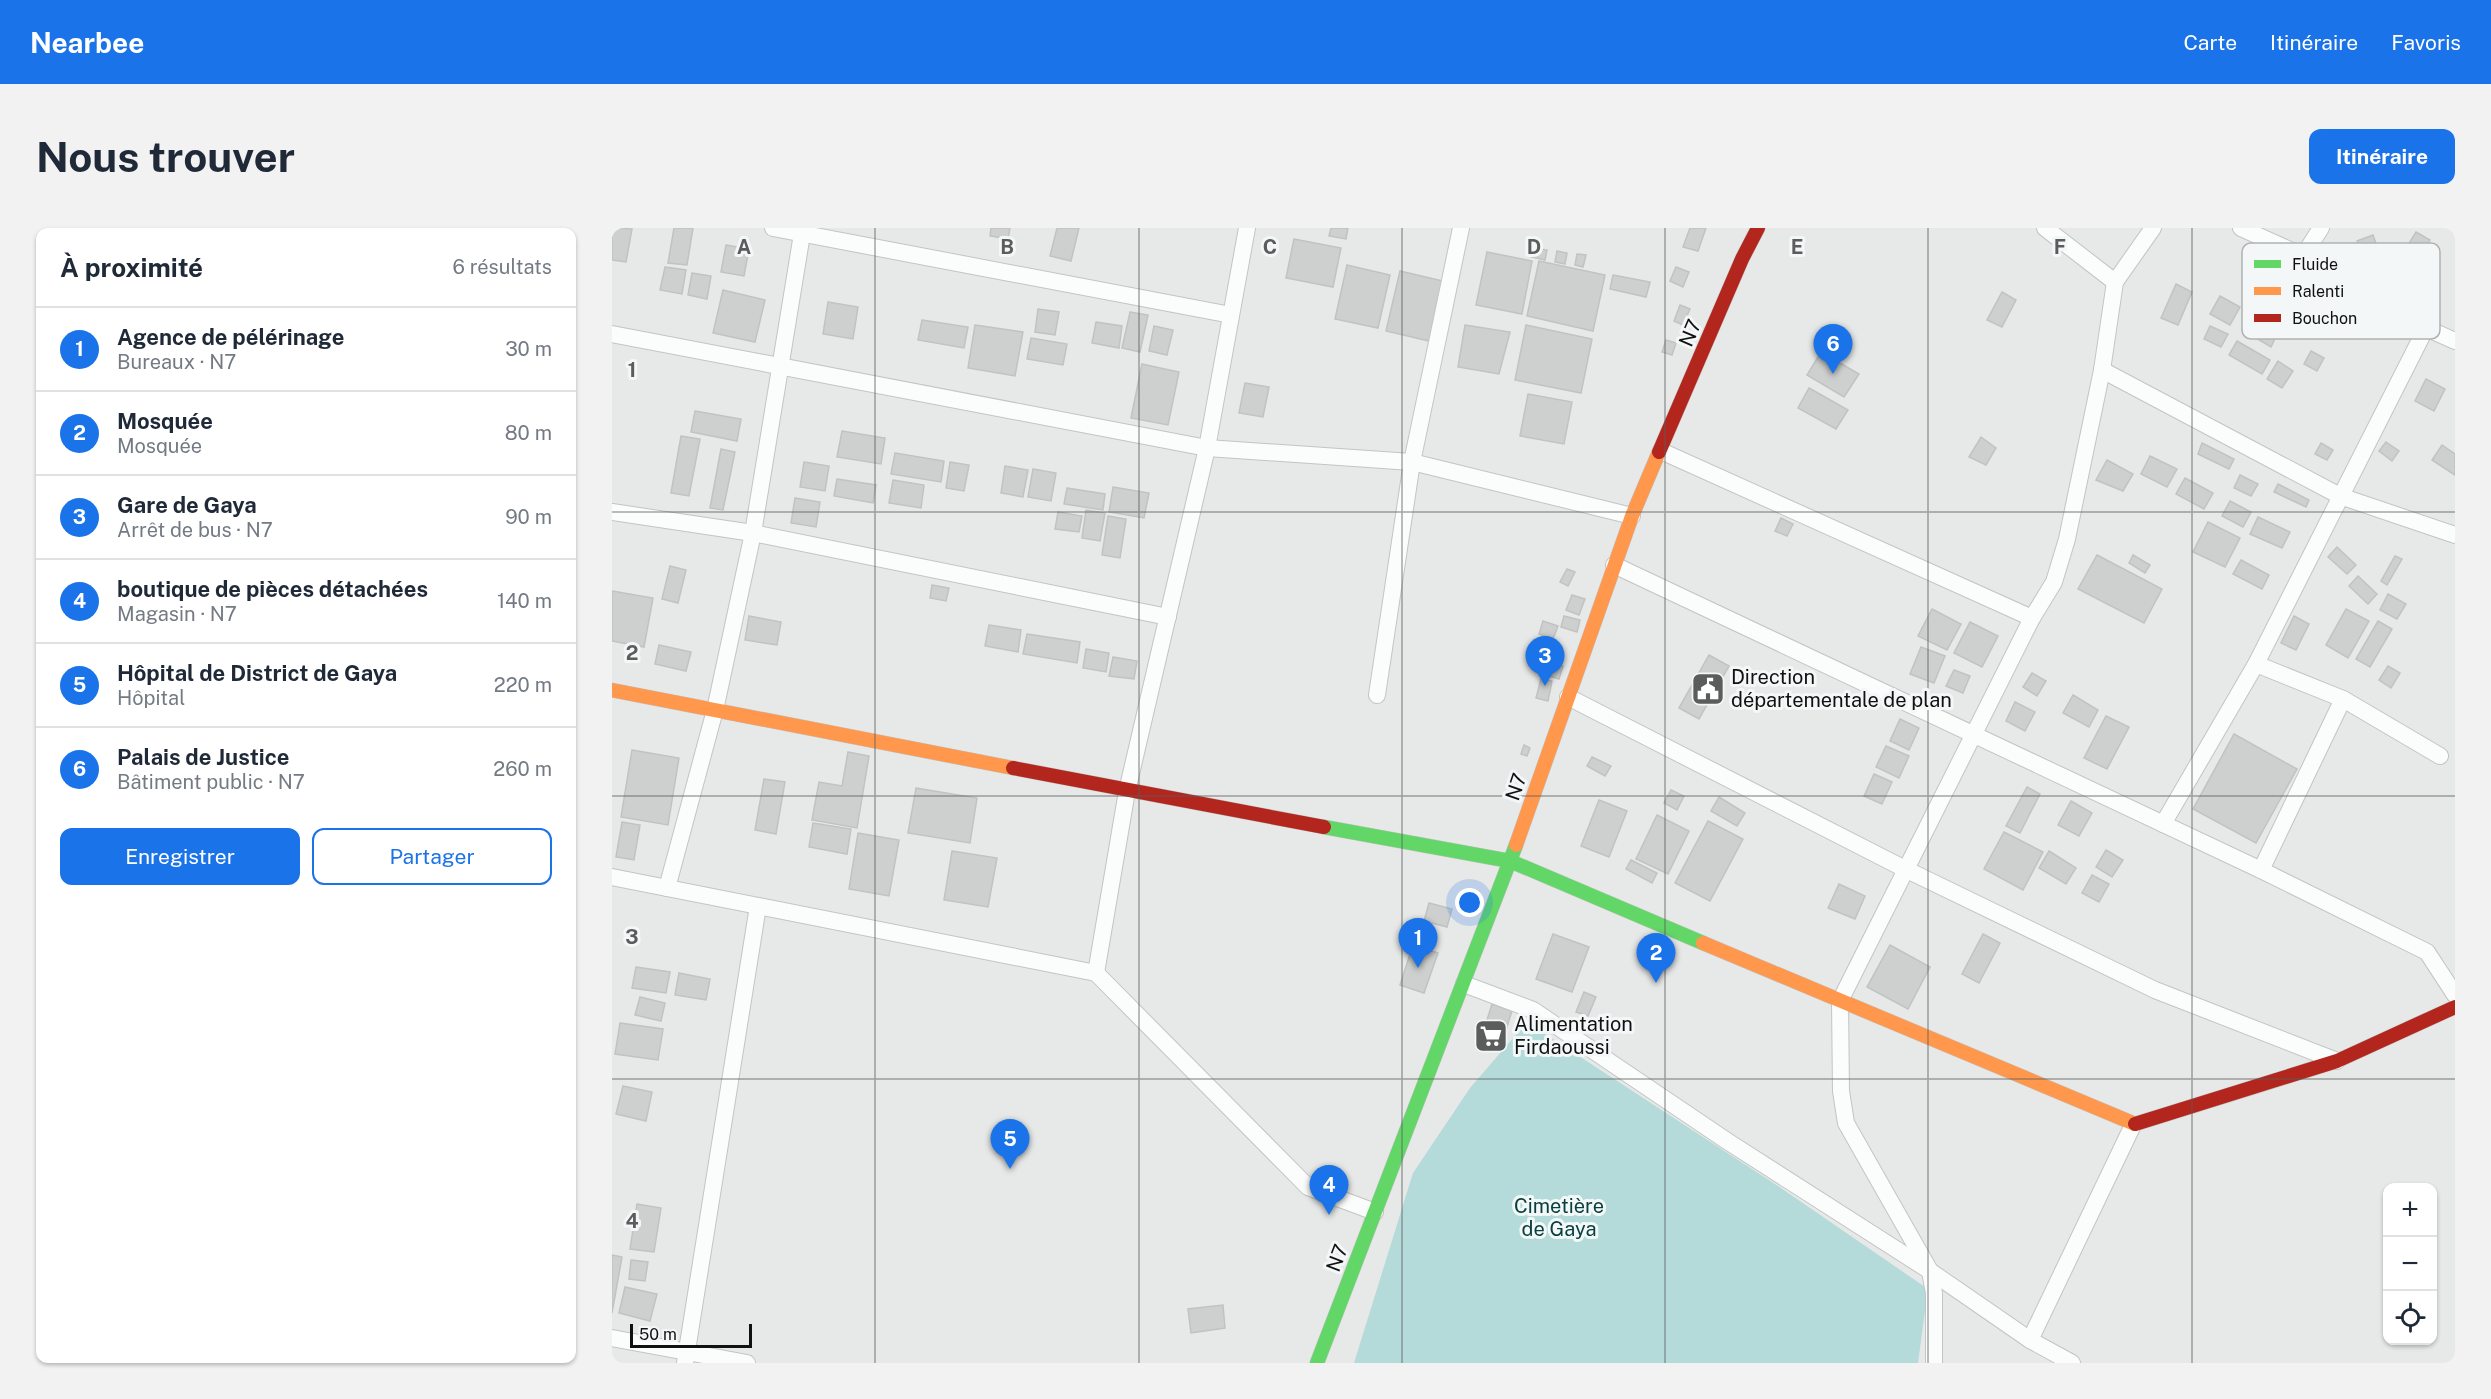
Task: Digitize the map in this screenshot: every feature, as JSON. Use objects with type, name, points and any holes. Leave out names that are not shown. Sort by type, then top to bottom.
[{"type":"street","points":[[773,228],[803,231],[1231,315]]},
{"type":"street","points":[[1096,973],[1127,791],[1207,448],[1247,228]]},
{"type":"street","points":[[1377,695],[1412,462],[1461,228]]},
{"type":"street","name":"N7","points":[[1317,1363],[1510,861],[1632,516],[1742,259],[1758,228]]},
{"type":"street","points":[[2045,228],[2115,282]]},
{"type":"street","points":[[1934,1363],[1934,1293],[1930,1271],[1846,1123],[1841,1091],[1840,1001],[2032,618],[2054,582],[2067,539],[2102,369],[2115,282],[2153,228]]},
{"type":"street","points":[[2241,228],[2274,243]]},
{"type":"street","points":[[2311,243],[2321,228]]},
{"type":"street","points":[[667,888],[715,711],[753,533],[803,231]]},
{"type":"street","points":[[612,334],[1207,448],[1412,462],[1632,516]]},
{"type":"street","points":[[2440,334],[2455,341]]},
{"type":"street","points":[[2163,824],[2256,664],[2420,339]]},
{"type":"street","points":[[2102,369],[2340,496],[2455,535]]},
{"type":"street","points":[[1661,451],[2032,618]]},
{"type":"street","points":[[612,512],[753,533],[1168,617]]},
{"type":"street","points":[[1614,565],[2261,870],[2427,952],[2455,995]]},
{"type":"street","points":[[2256,664],[2343,699],[2440,756]]},
{"type":"street","points":[[612,690],[1127,791],[1510,861],[2133,1125],[2337,1060],[2455,1006]]},
{"type":"street","points":[[1568,697],[1905,869],[2155,990],[2337,1060]]},
{"type":"street","points":[[2261,870],[2343,699]]},
{"type":"street","points":[[612,877],[1096,973],[1308,1187],[1375,1212]]},
{"type":"street","points":[[686,1358],[758,906]]},
{"type":"street","points":[[1464,984],[1533,1010],[1727,1141],[1930,1271],[2030,1340],[2072,1363]]},
{"type":"street","points":[[2030,1340],[2133,1125]]},
{"type":"street","points":[[612,1338],[686,1358],[747,1363]]},
{"type":"green space","name":"Cimetière de Gaya","points":[[1536,1028],[1778,1186],[1928,1289],[1918,1363],[1354,1363],[1413,1173],[1470,1088],[1520,1030],[1532,1035]]},
{"type":"building","points":[[612,228],[632,229],[626,262],[612,260]]},
{"type":"building","points":[[674,228],[693,228],[687,265],[668,263]]},
{"type":"building","points":[[991,228],[1010,228],[1008,239],[990,236]]},
{"type":"building","points":[[1057,228],[1079,228],[1071,261],[1050,256]]},
{"type":"building","points":[[1331,228],[1348,228],[1346,239],[1329,236]]},
{"type":"building","points":[[1690,228],[1706,228],[1698,251],[1683,247]]},
{"type":"building","points":[[2416,232],[2430,240],[2428,243],[2409,243]]},
{"type":"building","points":[[2373,235],[2376,243],[2358,243],[2357,241]]},
{"type":"building","points":[[1294,239],[1341,248],[1333,287],[1286,278]]},
{"type":"building","points":[[726,245],[749,249],[744,276],[721,272]]},
{"type":"building","points":[[1530,247],[1547,250],[1545,260],[1528,256]]},
{"type":"building","points":[[1557,251],[1567,253],[1565,264],[1555,262]]},
{"type":"building","points":[[1487,252],[1532,261],[1522,314],[1476,305]]},
{"type":"building","points":[[1577,254],[1586,255],[1583,267],[1575,265]]},
{"type":"building","points":[[1539,261],[1605,275],[1593,331],[1527,316]]},
{"type":"building","points":[[1347,265],[1390,275],[1378,328],[1335,319]]},
{"type":"building","points":[[665,267],[686,270],[682,294],[660,290]]},
{"type":"building","points":[[1676,267],[1689,272],[1683,287],[1670,281]]},
{"type":"building","points":[[1400,271],[1443,281],[1429,341],[1386,331]]},
{"type":"building","points":[[692,273],[711,276],[707,299],[688,295]]},
{"type":"building","points":[[1613,275],[1650,282],[1646,297],[1610,289]]},
{"type":"building","points":[[2176,284],[2192,292],[2178,325],[2161,318]]},
{"type":"building","points":[[723,290],[765,300],[755,342],[713,333]]},
{"type":"building","points":[[2002,292],[2016,300],[2002,327],[1987,320]]},
{"type":"building","points":[[2220,296],[2240,307],[2230,325],[2210,314]]},
{"type":"building","points":[[828,302],[858,307],[853,339],[823,334]]},
{"type":"building","points":[[1680,305],[1690,309],[1683,325],[1674,321]]},
{"type":"building","points":[[1038,309],[1059,312],[1055,335],[1035,332]]},
{"type":"building","points":[[1130,312],[1148,315],[1140,352],[1122,348]]},
{"type":"building","points":[[922,320],[968,327],[964,348],[918,340]]},
{"type":"building","points":[[1096,322],[1122,326],[1119,348],[1092,343]]},
{"type":"building","points":[[975,325],[1023,332],[1015,376],[968,368]]},
{"type":"building","points":[[1465,325],[1510,332],[1499,374],[1458,367]]},
{"type":"building","points":[[1526,325],[1592,339],[1581,393],[1515,380]]},
{"type":"building","points":[[1154,326],[1173,330],[1167,355],[1149,351]]},
{"type":"building","points":[[2210,326],[2228,334],[2221,347],[2204,339]]},
{"type":"building","points":[[1031,338],[1067,344],[1063,365],[1027,359]]},
{"type":"building","points":[[2257,339],[2275,339],[2271,347]]},
{"type":"building","points":[[1666,340],[1676,343],[1672,355],[1662,352]]},
{"type":"building","points":[[2237,341],[2270,360],[2262,374],[2229,355]]},
{"type":"building","points":[[2311,351],[2324,358],[2317,371],[2304,364]]},
{"type":"building","points":[[1821,352],[1859,374],[1844,397],[1807,375]]},
{"type":"building","points":[[2278,361],[2293,371],[2282,388],[2267,379]]},
{"type":"building","points":[[1142,364],[1179,372],[1168,425],[1131,418]]},
{"type":"building","points":[[2426,379],[2445,389],[2434,411],[2415,401]]},
{"type":"building","points":[[1245,383],[1269,387],[1263,417],[1239,413]]},
{"type":"building","points":[[1809,388],[1848,410],[1836,429],[1798,408]]},
{"type":"building","points":[[1528,394],[1572,402],[1564,444],[1520,436]]},
{"type":"building","points":[[695,411],[741,419],[737,441],[691,432]]},
{"type":"building","points":[[842,431],[885,438],[881,464],[837,457]]},
{"type":"building","points":[[681,436],[700,439],[689,496],[671,493]]},
{"type":"building","points":[[1981,437],[1996,448],[1986,465],[1969,457]]},
{"type":"building","points":[[2386,442],[2399,451],[2392,461],[2379,451]]},
{"type":"building","points":[[2202,443],[2234,459],[2229,469],[2198,454]]},
{"type":"building","points":[[2321,443],[2333,450],[2327,460],[2315,454]]},
{"type":"building","points":[[2442,445],[2455,454],[2455,475],[2432,460]]},
{"type":"building","points":[[721,449],[735,452],[723,510],[710,508]]},
{"type":"building","points":[[895,453],[944,461],[941,482],[891,474]]},
{"type":"building","points":[[2150,456],[2177,469],[2167,487],[2141,474]]},
{"type":"building","points":[[2107,460],[2133,474],[2123,491],[2096,480]]},
{"type":"building","points":[[804,462],[829,466],[825,491],[800,487]]},
{"type":"building","points":[[950,462],[969,465],[964,491],[946,488]]},
{"type":"building","points":[[1005,466],[1028,470],[1023,497],[1001,493]]},
{"type":"building","points":[[1033,469],[1056,473],[1051,501],[1028,497]]},
{"type":"building","points":[[2240,475],[2258,484],[2251,496],[2234,488]]},
{"type":"building","points":[[2185,478],[2213,493],[2204,509],[2176,494]]},
{"type":"building","points":[[837,479],[876,485],[873,503],[834,496]]},
{"type":"building","points":[[893,480],[924,485],[921,508],[889,503]]},
{"type":"building","points":[[2278,484],[2309,500],[2306,507],[2274,492]]},
{"type":"building","points":[[1113,487],[1149,493],[1144,518],[1109,512]]},
{"type":"building","points":[[1067,488],[1105,494],[1103,510],[1064,504]]},
{"type":"building","points":[[795,498],[820,502],[816,527],[791,523]]},
{"type":"building","points":[[2230,501],[2251,512],[2243,527],[2222,516]]},
{"type":"building","points":[[1086,510],[1105,513],[1100,541],[1082,538]]},
{"type":"building","points":[[1058,512],[1082,516],[1079,532],[1055,529]]},
{"type":"building","points":[[1108,516],[1126,519],[1120,558],[1102,555]]},
{"type":"building","points":[[2258,517],[2290,532],[2282,548],[2250,534]]},
{"type":"building","points":[[1781,518],[1793,524],[1787,536],[1775,531]]},
{"type":"building","points":[[2208,522],[2240,538],[2225,567],[2193,552]]},
{"type":"building","points":[[2337,547],[2356,565],[2347,574],[2328,557]]},
{"type":"building","points":[[2097,555],[2162,589],[2144,623],[2078,589]]},
{"type":"building","points":[[2133,555],[2150,565],[2145,573],[2129,563]]},
{"type":"building","points":[[2395,556],[2402,559],[2387,585],[2381,581]]},
{"type":"building","points":[[2241,560],[2269,575],[2262,589],[2233,574]]},
{"type":"building","points":[[670,566],[686,570],[678,603],[662,599]]},
{"type":"building","points":[[1567,569],[1575,572],[1568,586],[1560,582]]},
{"type":"building","points":[[2358,576],[2377,594],[2368,604],[2349,586]]},
{"type":"building","points":[[932,585],[949,588],[946,601],[930,598]]},
{"type":"building","points":[[612,591],[653,598],[644,647],[612,641]]},
{"type":"building","points":[[2388,594],[2406,604],[2397,619],[2380,610]]},
{"type":"building","points":[[1572,595],[1585,599],[1579,615],[1566,610]]},
{"type":"building","points":[[1932,609],[1961,624],[1947,650],[1918,636]]},
{"type":"building","points":[[2346,609],[2369,621],[2348,658],[2326,645]]},
{"type":"building","points":[[749,616],[781,622],[777,645],[745,640]]},
{"type":"building","points":[[1564,616],[1580,620],[1577,632],[1561,627]]},
{"type":"building","points":[[2294,616],[2309,624],[2296,650],[2281,643]]},
{"type":"building","points":[[1543,621],[1558,626],[1553,639],[1539,634]]},
{"type":"building","points":[[2378,621],[2392,629],[2370,667],[2356,659]]},
{"type":"building","points":[[1970,622],[1998,636],[1982,667],[1954,653]]},
{"type":"building","points":[[989,625],[1021,630],[1018,652],[985,646]]},
{"type":"building","points":[[1027,634],[1080,642],[1077,663],[1023,654]]},
{"type":"building","points":[[659,645],[691,652],[686,671],[655,664]]},
{"type":"building","points":[[1921,647],[1945,656],[1934,683],[1910,674]]},
{"type":"building","points":[[1086,649],[1109,653],[1106,672],[1083,668]]},
{"type":"building","points":[[1709,655],[1729,666],[1699,719],[1679,708]]},
{"type":"building","points":[[1113,657],[1137,661],[1134,679],[1109,676]]},
{"type":"building","points":[[1547,661],[1563,666],[1559,679],[1542,674]]},
{"type":"building","points":[[2388,666],[2400,673],[2391,688],[2379,680]]},
{"type":"building","points":[[1954,670],[1970,676],[1963,693],[1946,686]]},
{"type":"building","points":[[2032,673],[2046,681],[2037,696],[2023,687]]},
{"type":"building","points":[[1541,679],[1552,681],[1548,701],[1536,698]]},
{"type":"building","points":[[2073,695],[2098,710],[2089,727],[2063,713]]},
{"type":"building","points":[[2015,702],[2035,712],[2025,731],[2006,721]]},
{"type":"building","points":[[2106,716],[2129,727],[2107,769],[2084,758]]},
{"type":"building","points":[[1900,719],[1919,728],[1909,750],[1890,741]]},
{"type":"building","points":[[2234,734],[2297,769],[2256,843],[2193,809]]},
{"type":"building","points":[[1524,745],[1530,748],[1527,756],[1521,754]]},
{"type":"building","points":[[1886,746],[1909,756],[1899,778],[1876,767]]},
{"type":"building","points":[[632,750],[679,758],[668,825],[621,817]]},
{"type":"building","points":[[848,752],[869,756],[857,828],[812,820],[819,782],[842,786]]},
{"type":"building","points":[[1592,757],[1611,766],[1605,776],[1587,766]]},
{"type":"building","points":[[1874,774],[1892,782],[1882,804],[1864,796]]},
{"type":"building","points":[[764,779],[785,782],[776,834],[755,830]]},
{"type":"building","points":[[2027,787],[2040,794],[2020,833],[2006,826]]},
{"type":"building","points":[[916,788],[977,798],[970,843],[908,833]]},
{"type":"building","points":[[1671,790],[1684,796],[1677,810],[1664,803]]},
{"type":"building","points":[[1719,797],[1745,813],[1737,826],[1711,811]]},
{"type":"building","points":[[1599,800],[1627,811],[1609,857],[1581,846]]},
{"type":"building","points":[[2071,801],[2092,813],[2079,836],[2058,825]]},
{"type":"building","points":[[1657,815],[1689,831],[1668,874],[1636,859]]},
{"type":"building","points":[[1708,821],[1743,839],[1710,901],[1675,883]]},
{"type":"building","points":[[622,822],[640,825],[634,860],[616,857]]},
{"type":"building","points":[[813,823],[851,829],[847,854],[809,847]]},
{"type":"building","points":[[2004,832],[2043,852],[2023,890],[1984,869]]},
{"type":"building","points":[[858,833],[899,840],[889,896],[849,889]]},
{"type":"building","points":[[2106,850],[2123,860],[2112,877],[2096,867]]},
{"type":"building","points":[[952,851],[997,858],[988,907],[944,900]]},
{"type":"building","points":[[2049,851],[2076,868],[2066,884],[2039,868]]},
{"type":"building","points":[[1631,860],[1657,873],[1652,883],[1626,869]]},
{"type":"building","points":[[2092,875],[2109,884],[2099,902],[2082,893]]},
{"type":"building","points":[[1839,884],[1865,896],[1855,919],[1828,908]]},
{"type":"building","points":[[1429,903],[1452,909],[1447,927],[1424,921]]},
{"type":"building","points":[[1553,934],[1589,947],[1572,992],[1536,979]]},
{"type":"building","points":[[1983,934],[2000,943],[1979,983],[1962,974]]},
{"type":"building","points":[[1413,945],[1438,953],[1424,993],[1400,985]]},
{"type":"building","points":[[1890,945],[1930,967],[1908,1009],[1867,987]]},
{"type":"building","points":[[636,967],[670,972],[666,993],[632,988]]},
{"type":"building","points":[[679,973],[710,979],[706,1000],[675,995]]},
{"type":"building","points":[[1584,992],[1596,997],[1588,1016],[1576,1012]]},
{"type":"building","points":[[640,997],[665,1003],[661,1021],[635,1015]]},
{"type":"building","points":[[1492,1004],[1512,1011],[1501,1045],[1481,1039]]},
{"type":"building","points":[[620,1023],[663,1029],[658,1060],[615,1054]]},
{"type":"building","points":[[623,1086],[652,1092],[646,1121],[616,1114]]},
{"type":"building","points":[[637,1204],[661,1208],[654,1252],[630,1249]]},
{"type":"building","points":[[612,1255],[622,1257],[612,1313]]},
{"type":"building","points":[[631,1260],[648,1262],[645,1281],[629,1279]]},
{"type":"building","points":[[625,1287],[657,1294],[650,1321],[619,1313]]},
{"type":"building","points":[[1223,1305],[1225,1328],[1191,1333],[1188,1309]]},
{"type":"traffic: fast","points":[[1324,827],[1510,861],[1703,943]]},
{"type":"traffic: fast","points":[[1317,1363],[1516,845]]},
{"type":"traffic: slow","points":[[1516,845],[1632,516],[1659,452]]},
{"type":"traffic: slow","points":[[612,690],[1013,768]]},
{"type":"traffic: slow","points":[[1703,943],[2135,1124]]},
{"type":"traffic: jam","points":[[1659,452],[1742,259],[1758,228]]},
{"type":"traffic: jam","points":[[1013,768],[1324,827]]},
{"type":"traffic: jam","points":[[2135,1124],[2337,1061],[2455,1007]]},
{"type":"place","name":"Palais de Justice","points":[[1833,374]]},
{"type":"place","name":"Gare de Gaya","points":[[1545,686]]},
{"type":"place","name":"Direction départementale de plan","points":[[1708,689]]},
{"type":"place","name":"Agence de pélérinage","points":[[1418,968]]},
{"type":"place","name":"Mosquée","points":[[1656,983]]},
{"type":"place","name":"Alimentation Firdaoussi","points":[[1491,1036]]},
{"type":"place","name":"Hôpital de District de Gaya","points":[[1010,1169]]},
{"type":"place","name":"boutique de pièces détachées","points":[[1329,1215]]}]
